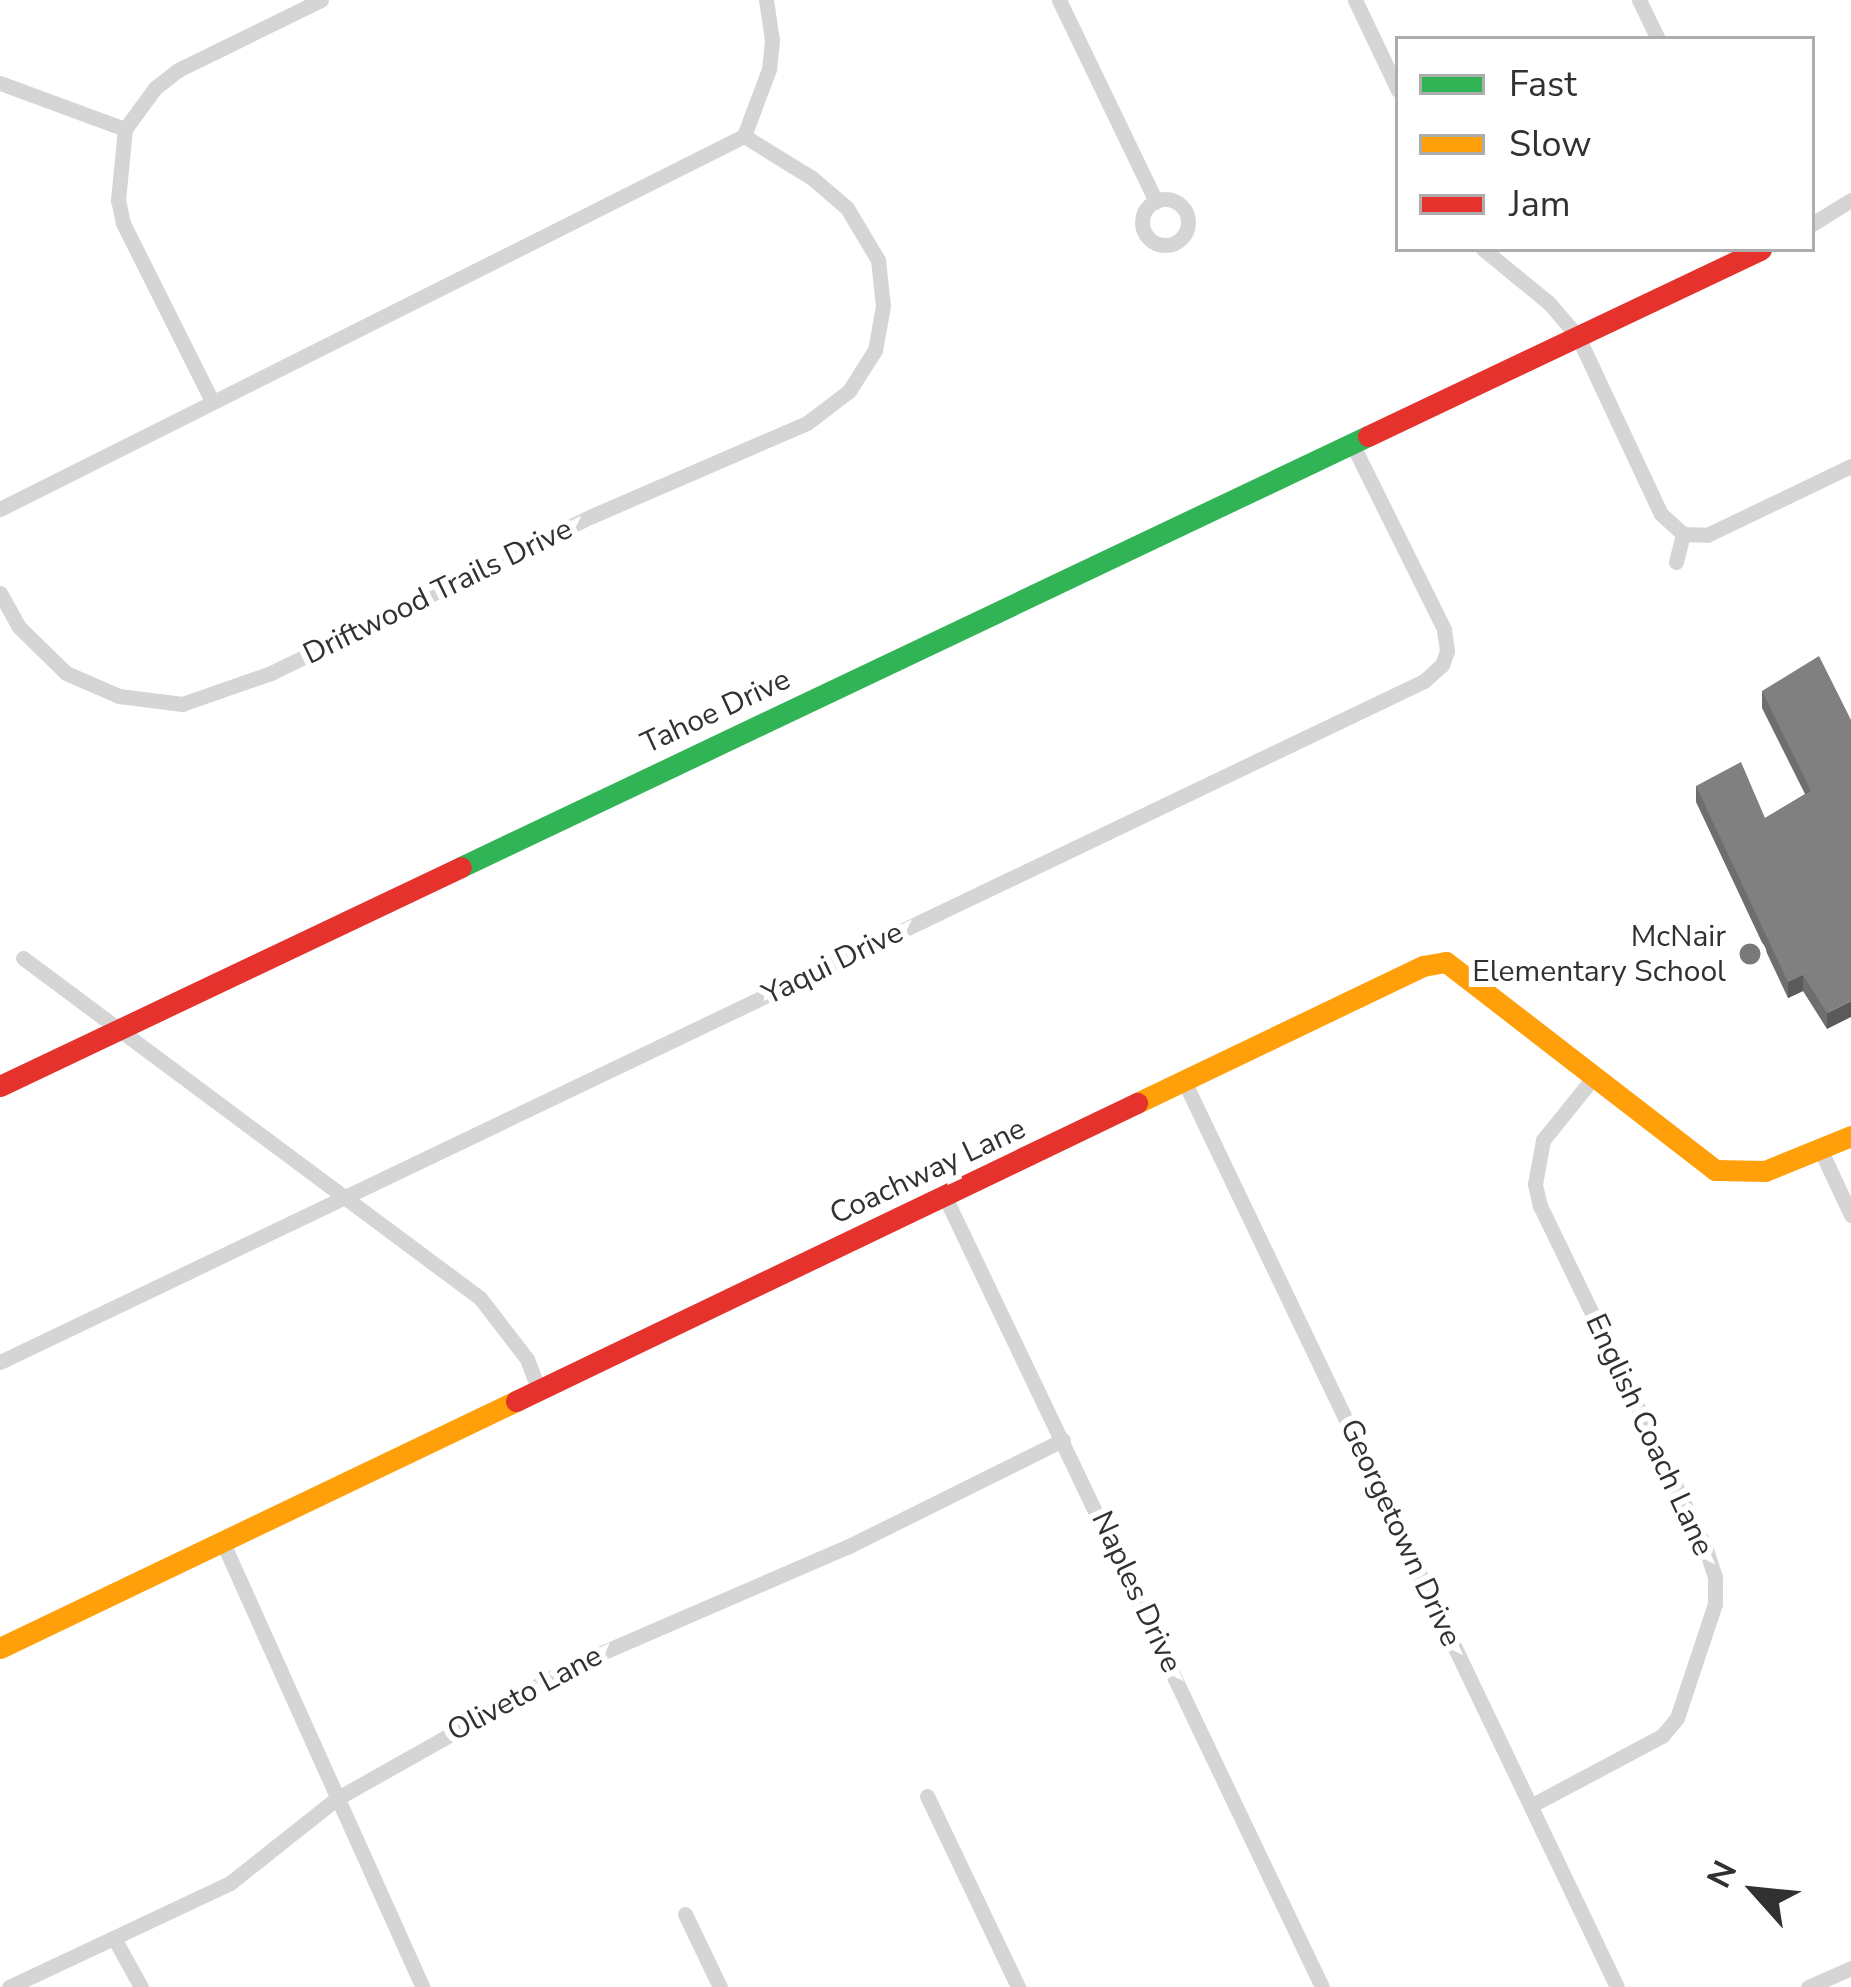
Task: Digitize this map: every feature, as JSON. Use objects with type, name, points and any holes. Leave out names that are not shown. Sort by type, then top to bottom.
[{"type":"street","points":[[211,398],[124,223],[118,200],[124,129],[154,88],[178,70],[321,0]]},
{"type":"street","points":[[0,509],[211,398],[744,136],[769,69],[772,40],[766,0]]},
{"type":"street","points":[[1060,0],[1156,202]]},
{"type":"street","points":[[1355,0],[1395,84]]},
{"type":"street","points":[[1639,0],[1657,36]]},
{"type":"street","points":[[0,82],[124,129]]},
{"type":"street","name":"Driftwood Trails Drive","points":[[0,592],[18,626],[65,673],[118,696],[182,704],[271,673],[592,516],[807,423],[849,391],[875,350],[883,306],[878,260],[865,232],[812,178],[744,136]]},
{"type":"street","points":[[1815,222],[1851,200]]},
{"type":"street","points":[[1487,252],[1549,303],[1578,337],[1661,514],[1683,534],[1707,535],[1851,466]]},
{"type":"street","name":"Tahoe Drive","points":[[0,1086],[1755,252]]},
{"type":"street","name":"Yaqui Drive","points":[[0,1362],[1424,681],[1442,665],[1447,651],[1444,629],[1352,444]]},
{"type":"street","points":[[1676,562],[1683,534]]},
{"type":"street","points":[[23,958],[480,1298],[507,1328],[538,1387]]},
{"type":"street","name":"Coachway Lane","points":[[0,1648],[438,1442],[538,1387],[946,1199],[1361,992],[1446,962],[1511,1006],[1593,1078],[1715,1170],[1766,1171],[1851,1136]]},
{"type":"street","name":"English Coach Lane","points":[[1534,1804],[1661,1736],[1677,1718],[1715,1604],[1715,1576],[1705,1547],[1540,1206],[1535,1184],[1544,1141],[1593,1078]]},
{"type":"street","name":"Georgetown Drive","points":[[1184,1079],[1534,1804],[1617,1987]]},
{"type":"street","points":[[1821,1151],[1851,1215]]},
{"type":"street","name":"Naples Drive","points":[[946,1199],[1322,1987]]},
{"type":"street","name":"Oliveto Lane","points":[[9,1987],[230,1883],[336,1799],[576,1664],[847,1547],[1064,1440]]},
{"type":"street","points":[[223,1543],[423,1987]]},
{"type":"street","points":[[927,1796],[1018,1987]]},
{"type":"street","points":[[685,1914],[720,1987]]},
{"type":"street","points":[[114,1938],[141,1987]]},
{"type":"street","points":[[1808,1987],[1851,1968]]},
{"type":"building","points":[[1819,656],[1851,720],[1851,1001],[1827,1013],[1803,975],[1788,982],[1696,786],[1741,762],[1765,818],[1811,791],[1762,691]]},
{"type":"traffic: fast","points":[[461,867],[1368,436]]},
{"type":"traffic: slow","points":[[1137,1103],[1423,966],[1446,962],[1715,1170],[1765,1171],[1851,1136]]},
{"type":"traffic: slow","points":[[0,1648],[516,1401]]},
{"type":"traffic: jam","points":[[1368,436],[1755,252]]},
{"type":"traffic: jam","points":[[0,1086],[461,867]]},
{"type":"traffic: jam","points":[[516,1401],[1137,1103]]},
{"type":"place","name":"McNair Elementary School","points":[[1750,954]]}]
